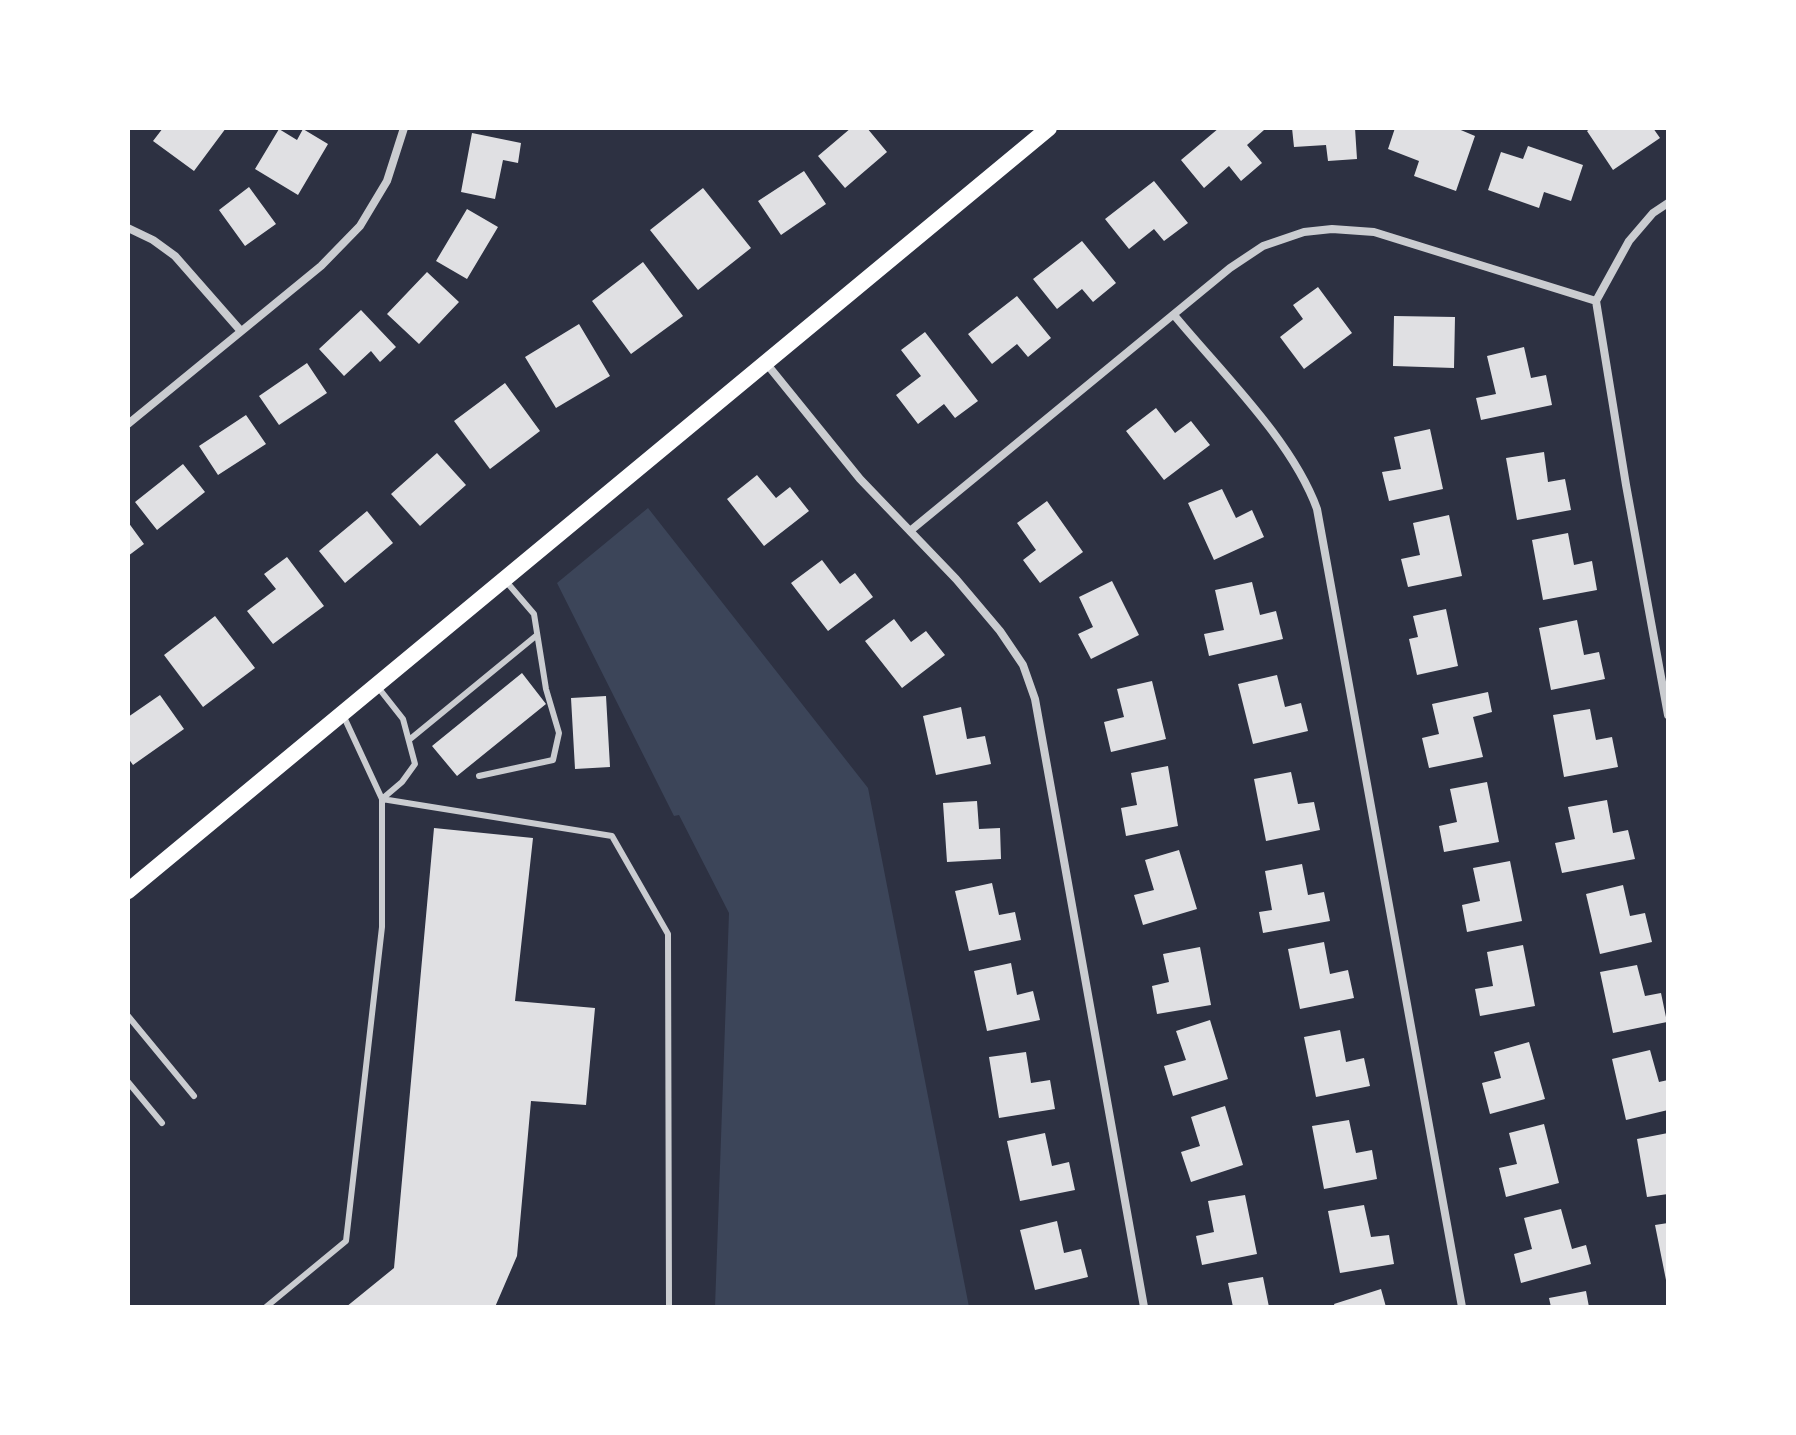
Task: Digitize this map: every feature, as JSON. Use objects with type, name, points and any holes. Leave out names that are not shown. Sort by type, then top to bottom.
[{"type":"main road","points":[[128,891],[1049,128]]},
{"type":"street","points":[[128,424],[321,266],[360,226],[387,181],[404,128]]},
{"type":"street","points":[[1668,203],[1653,213],[1629,241],[1596,301],[1668,715]]},
{"type":"street","points":[[128,228],[153,240],[175,256],[240,330]]},
{"type":"street","points":[[910,531],[1230,268],[1263,246],[1304,232],[1332,229],[1374,232],[1596,301]]},
{"type":"street","points":[[1174,315],[1282,443],[1308,485],[1317,509],[1462,1307]]},
{"type":"street","points":[[766,363],[860,479],[956,579],[1000,631],[1023,665],[1035,699],[1144,1307]]},
{"type":"lane","points":[[479,776],[553,760],[559,733],[546,689],[534,614],[504,579]]},
{"type":"lane","points":[[409,740],[537,635]]},
{"type":"lane","points":[[376,685],[403,719],[415,764],[402,782],[382,799]]},
{"type":"lane","points":[[266,1307],[346,1241],[382,927],[382,799],[342,713]]},
{"type":"lane","points":[[382,799],[612,836],[668,934],[669,1307]]},
{"type":"lane","points":[[128,1016],[194,1096]]},
{"type":"lane","points":[[128,1082],[162,1123]]},
{"type":"shaded area","points":[[648,508],[868,788],[969,1307],[715,1307],[729,913],[679,815],[674,816],[557,583]]},
{"type":"building","points":[[163,128],[226,128],[194,171],[153,141]]},
{"type":"building","points":[[851,128],[867,128],[887,152],[845,188],[818,156]]},
{"type":"building","points":[[1219,128],[1262,128],[1264,130],[1247,145],[1262,163],[1241,181],[1229,166],[1204,188],[1181,160]]},
{"type":"building","points":[[1292,128],[1355,128],[1357,159],[1328,161],[1326,145],[1294,147]]},
{"type":"building","points":[[1395,128],[1456,128],[1475,136],[1456,191],[1414,176],[1419,161],[1388,149]]},
{"type":"building","points":[[1591,128],[1653,128],[1660,138],[1613,170],[1587,131]]},
{"type":"building","points":[[279,129],[297,140],[303,129],[328,144],[298,195],[255,169]]},
{"type":"building","points":[[472,133],[521,143],[518,163],[503,160],[495,199],[461,192]]},
{"type":"building","points":[[1528,146],[1583,165],[1571,201],[1544,192],[1539,208],[1488,190],[1501,152],[1523,159]]},
{"type":"building","points":[[804,171],[826,204],[781,235],[758,201]]},
{"type":"building","points":[[1154,181],[1188,223],[1164,241],[1154,229],[1129,249],[1105,219]]},
{"type":"building","points":[[249,187],[276,224],[245,246],[219,210]]},
{"type":"building","points":[[703,188],[751,248],[698,290],[650,230]]},
{"type":"building","points":[[467,209],[498,227],[467,279],[436,261]]},
{"type":"building","points":[[1082,241],[1116,283],[1093,302],[1082,289],[1057,309],[1033,279]]},
{"type":"building","points":[[643,262],[683,316],[631,354],[592,301]]},
{"type":"building","points":[[427,272],[459,302],[419,344],[387,314]]},
{"type":"building","points":[[1318,287],[1352,333],[1304,369],[1280,337],[1303,319],[1293,305]]},
{"type":"building","points":[[1017,296],[1051,338],[1028,357],[1017,344],[992,364],[968,334]]},
{"type":"building","points":[[361,310],[396,347],[380,362],[371,351],[344,376],[319,349]]},
{"type":"building","points":[[1394,316],[1455,317],[1454,368],[1393,366]]},
{"type":"building","points":[[579,324],[610,376],[556,408],[525,357]]},
{"type":"building","points":[[925,332],[978,401],[955,418],[944,404],[918,424],[896,395],[921,376],[901,350]]},
{"type":"building","points":[[1524,347],[1531,378],[1546,375],[1552,405],[1481,420],[1476,398],[1496,394],[1487,356]]},
{"type":"building","points":[[307,363],[327,393],[279,425],[259,396]]},
{"type":"building","points":[[505,383],[540,431],[490,469],[454,421]]},
{"type":"building","points":[[1156,408],[1175,433],[1191,421],[1210,445],[1164,480],[1126,431]]},
{"type":"building","points":[[246,415],[266,444],[218,475],[199,446]]},
{"type":"building","points":[[1430,429],[1443,489],[1389,501],[1382,472],[1401,469],[1394,437]]},
{"type":"building","points":[[1544,452],[1548,482],[1565,479],[1571,510],[1517,520],[1506,458]]},
{"type":"building","points":[[437,453],[466,485],[420,526],[391,494]]},
{"type":"building","points":[[183,464],[205,492],[157,530],[135,502]]},
{"type":"building","points":[[757,475],[776,498],[790,487],[809,511],[764,546],[727,499]]},
{"type":"building","points":[[1222,489],[1236,518],[1252,510],[1264,537],[1214,560],[1188,503]]},
{"type":"building","points":[[1047,501],[1083,552],[1040,583],[1023,560],[1036,550],[1017,523]]},
{"type":"building","points":[[367,511],[393,543],[345,583],[319,551]]},
{"type":"building","points":[[1449,515],[1462,576],[1408,587],[1401,559],[1420,555],[1413,523]]},
{"type":"building","points":[[128,522],[144,544],[128,556]]},
{"type":"building","points":[[1568,533],[1574,565],[1592,561],[1597,590],[1543,600],[1532,540]]},
{"type":"building","points":[[287,557],[324,606],[273,644],[247,611],[276,589],[264,574]]},
{"type":"building","points":[[822,560],[840,584],[855,573],[873,597],[828,631],[791,583]]},
{"type":"building","points":[[1112,581],[1139,635],[1091,659],[1078,634],[1093,627],[1079,597]]},
{"type":"building","points":[[1252,582],[1260,615],[1276,611],[1283,639],[1209,656],[1204,634],[1224,630],[1215,590]]},
{"type":"building","points":[[1446,609],[1458,666],[1417,675],[1409,639],[1418,637],[1413,616]]},
{"type":"building","points":[[215,616],[255,668],[203,707],[164,655]]},
{"type":"building","points":[[894,619],[911,642],[926,631],[945,655],[902,688],[865,641]]},
{"type":"building","points":[[1577,620],[1584,655],[1599,652],[1605,679],[1551,690],[1539,628]]},
{"type":"building","points":[[522,673],[546,704],[457,776],[432,746]]},
{"type":"building","points":[[1277,675],[1285,707],[1301,703],[1308,731],[1253,744],[1238,684]]},
{"type":"building","points":[[1152,681],[1166,739],[1111,752],[1104,722],[1124,717],[1117,689]]},
{"type":"building","points":[[1488,692],[1492,712],[1473,717],[1483,757],[1429,768],[1422,738],[1439,734],[1432,704]]},
{"type":"building","points":[[160,695],[184,729],[133,765],[128,758],[128,717]]},
{"type":"building","points":[[606,696],[610,767],[575,769],[571,698]]},
{"type":"building","points":[[961,707],[967,739],[985,736],[991,764],[936,775],[923,716]]},
{"type":"building","points":[[1590,709],[1596,740],[1612,737],[1618,767],[1564,777],[1553,715]]},
{"type":"building","points":[[1168,766],[1178,826],[1126,836],[1121,808],[1137,805],[1131,773]]},
{"type":"building","points":[[1291,772],[1298,804],[1314,802],[1320,830],[1266,841],[1254,779]]},
{"type":"building","points":[[1487,782],[1499,842],[1444,852],[1439,826],[1457,822],[1450,789]]},
{"type":"building","points":[[1607,800],[1613,833],[1628,830],[1635,859],[1562,873],[1555,843],[1575,839],[1568,807]]},
{"type":"building","points":[[977,801],[979,829],[1000,828],[1001,859],[947,862],[943,803]]},
{"type":"building","points":[[434,828],[533,838],[515,1001],[595,1008],[586,1105],[531,1101],[517,1256],[495,1307],[346,1307],[394,1268]]},
{"type":"building","points":[[1179,850],[1197,909],[1143,925],[1134,895],[1154,890],[1145,860]]},
{"type":"building","points":[[1510,861],[1522,921],[1467,932],[1462,905],[1480,901],[1473,868]]},
{"type":"building","points":[[1302,864],[1308,895],[1324,892],[1330,921],[1263,933],[1259,912],[1272,910],[1265,871]]},
{"type":"building","points":[[992,883],[999,915],[1015,912],[1021,940],[969,951],[955,891]]},
{"type":"building","points":[[1623,885],[1630,916],[1645,913],[1652,942],[1600,954],[1586,894]]},
{"type":"building","points":[[1324,942],[1330,974],[1348,970],[1354,998],[1300,1009],[1288,949]]},
{"type":"building","points":[[1523,945],[1535,1006],[1480,1016],[1475,989],[1493,986],[1487,952]]},
{"type":"building","points":[[1200,947],[1211,1005],[1157,1014],[1152,986],[1169,982],[1163,954]]},
{"type":"building","points":[[1011,963],[1017,995],[1033,991],[1040,1020],[987,1031],[974,971]]},
{"type":"building","points":[[1637,965],[1645,996],[1661,993],[1667,1022],[1613,1033],[1600,972]]},
{"type":"building","points":[[1210,1020],[1228,1079],[1173,1096],[1164,1066],[1186,1060],[1176,1031]]},
{"type":"building","points":[[1340,1030],[1346,1062],[1364,1058],[1370,1086],[1316,1097],[1304,1037]]},
{"type":"building","points":[[1529,1042],[1545,1099],[1490,1114],[1482,1083],[1501,1078],[1494,1052]]},
{"type":"building","points":[[1650,1050],[1659,1082],[1668,1080],[1668,1110],[1626,1120],[1612,1059]]},
{"type":"building","points":[[1026,1052],[1031,1083],[1050,1080],[1055,1109],[999,1118],[989,1057]]},
{"type":"building","points":[[1225,1106],[1243,1165],[1191,1182],[1181,1152],[1200,1146],[1191,1117]]},
{"type":"building","points":[[1349,1120],[1356,1153],[1372,1150],[1377,1179],[1324,1189],[1312,1126]]},
{"type":"building","points":[[1544,1124],[1559,1183],[1506,1197],[1499,1168],[1517,1164],[1509,1133]]},
{"type":"building","points":[[1045,1133],[1052,1166],[1069,1162],[1075,1190],[1020,1201],[1007,1141]]},
{"type":"building","points":[[1668,1133],[1668,1194],[1647,1197],[1637,1139]]},
{"type":"building","points":[[1245,1195],[1257,1254],[1202,1265],[1196,1236],[1214,1232],[1208,1201]]},
{"type":"building","points":[[1364,1205],[1371,1237],[1389,1235],[1394,1264],[1340,1273],[1328,1211]]},
{"type":"building","points":[[1561,1209],[1572,1249],[1586,1245],[1591,1264],[1521,1283],[1514,1254],[1532,1249],[1524,1218]]},
{"type":"building","points":[[1057,1221],[1064,1253],[1081,1249],[1088,1277],[1035,1290],[1020,1230]]},
{"type":"building","points":[[1668,1223],[1668,1285],[1667,1285],[1655,1225]]},
{"type":"building","points":[[1263,1277],[1269,1307],[1233,1307],[1228,1283]]},
{"type":"building","points":[[1381,1289],[1386,1307],[1335,1307],[1334,1304]]},
{"type":"building","points":[[1586,1291],[1589,1307],[1551,1307],[1549,1298]]}]
